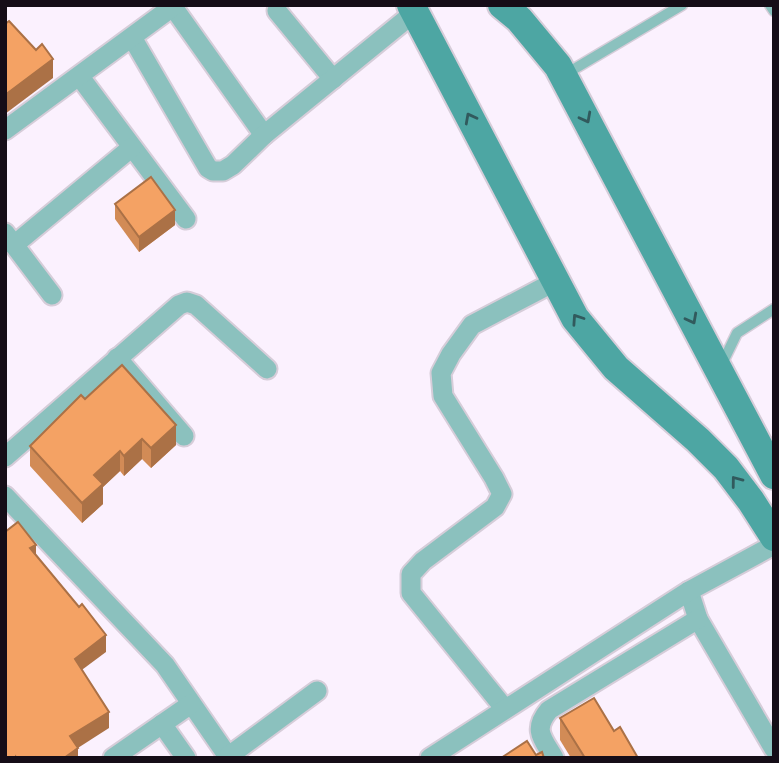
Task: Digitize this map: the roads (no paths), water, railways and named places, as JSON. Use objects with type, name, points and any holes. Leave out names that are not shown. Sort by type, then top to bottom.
[{"type":"main road","points":[[502,5],[519,19],[558,66],[774,475]]},
{"type":"main road","points":[[413,8],[575,318],[617,368],[726,468],[774,537]]},
{"type":"street","points":[[5,131],[133,39],[174,6],[264,135]]},
{"type":"street","points":[[133,39],[208,168],[213,171],[223,170],[233,165],[264,135],[333,79],[413,8]]},
{"type":"street","points":[[277,11],[333,79]]},
{"type":"street","points":[[80,77],[186,219]]},
{"type":"street","points":[[52,295],[10,239],[131,148]]},
{"type":"street","points":[[505,709],[411,593],[411,574],[423,561],[495,507],[502,494],[443,396],[441,373],[472,325],[556,281]]},
{"type":"street","points":[[5,457],[172,310],[187,302],[196,305],[267,369]]},
{"type":"street","points":[[117,358],[184,436]]},
{"type":"street","points":[[5,496],[12,516],[165,665],[229,757],[317,691]]},
{"type":"street","points":[[430,758],[689,591],[774,545]]},
{"type":"street","points":[[689,591],[698,619],[774,749]]},
{"type":"street","points":[[554,758],[539,732],[541,719],[549,710],[698,619]]},
{"type":"street","points":[[113,758],[191,704]]},
{"type":"street","points":[[162,724],[187,758]]},
{"type":"lane","points":[[563,75],[682,5]]},
{"type":"lane","points":[[770,5],[774,11]]},
{"type":"lane","points":[[719,371],[737,333],[774,309]]}]
